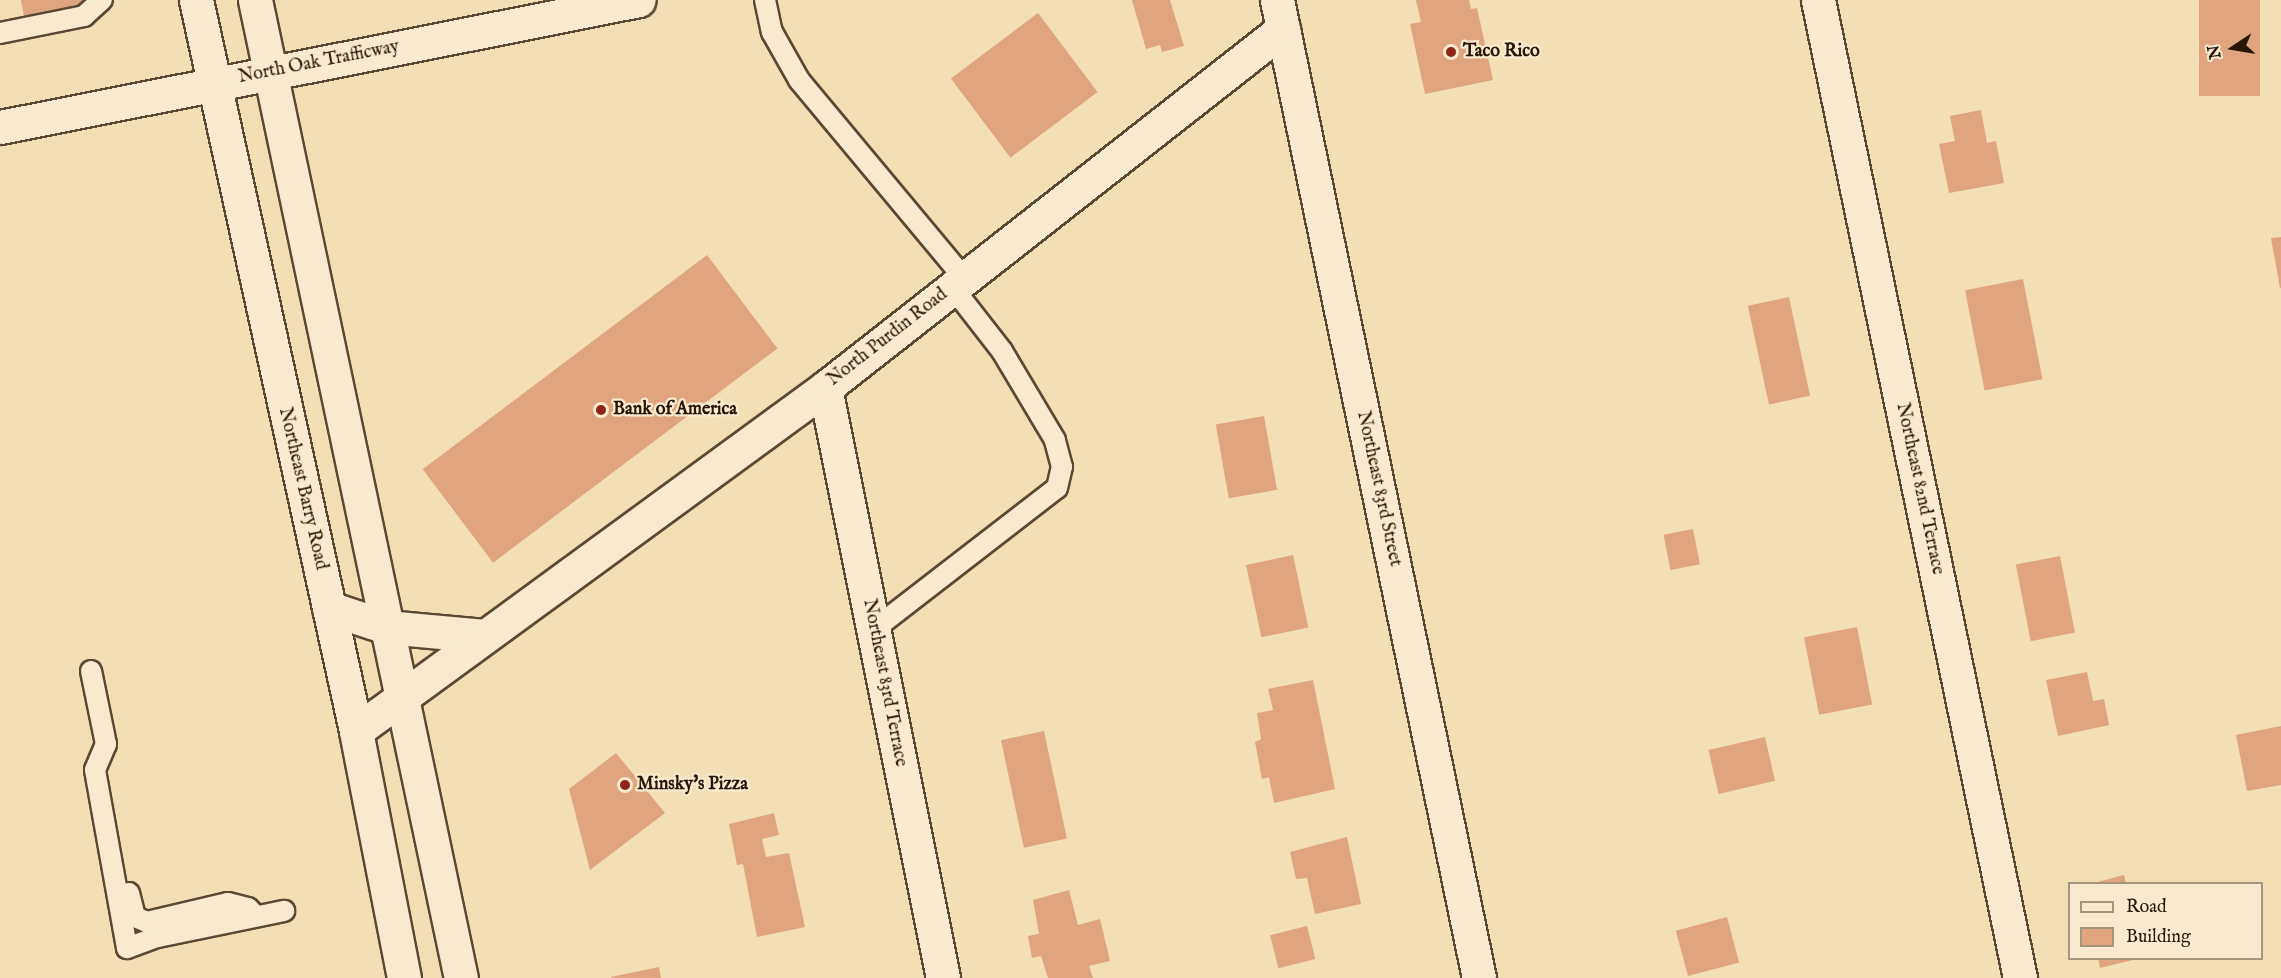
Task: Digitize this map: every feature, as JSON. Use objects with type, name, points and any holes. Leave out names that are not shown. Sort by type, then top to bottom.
[{"type":"street","name":"Northeast Barry Road","points":[[196,0],[356,731],[404,978]]},
{"type":"street","points":[[255,0],[460,978]]},
{"type":"street","name":"North Oak Trafficway","points":[[0,127],[639,0]]},
{"type":"street","name":"Northeast 82nd Terrace","points":[[1818,0],[2020,978]]},
{"type":"street","name":"North Purdin Road","points":[[356,731],[825,388],[959,283],[1280,15]]},
{"type":"street","name":"Northeast 83rd Street","points":[[1280,15],[1479,978]]},
{"type":"street","name":"Northeast 83rd Terrace","points":[[825,388],[943,978]]},
{"type":"street","points":[[329,608],[386,627],[485,636]]},
{"type":"lane","points":[[0,33],[84,16],[102,0]]},
{"type":"lane","points":[[765,0],[772,32],[799,80],[959,283],[1055,440],[1062,467],[1057,488],[873,630]]},
{"type":"lane","points":[[91,671],[106,744],[95,770],[128,948],[255,915],[284,911]]},
{"type":"lane","points":[[115,881],[126,881],[135,917],[147,922],[228,903],[249,909],[255,915]]},
{"type":"building","points":[[21,0],[86,0],[86,4],[24,16]]},
{"type":"building","points":[[1132,0],[1170,0],[1184,46],[1162,52],[1160,45],[1146,49]]},
{"type":"building","name":"Taco Rico","points":[[1416,0],[1469,0],[1471,9],[1477,8],[1493,80],[1425,94],[1410,24],[1421,22]]},
{"type":"building","points":[[2199,0],[2260,0],[2260,96],[2199,96]]},
{"type":"building","points":[[1038,13],[1098,92],[1011,158],[951,79]]},
{"type":"building","points":[[1981,110],[1987,143],[1996,141],[2004,183],[1949,193],[1939,144],[1955,141],[1950,116]]},
{"type":"building","points":[[2281,237],[2281,288],[2280,288],[2271,238]]},
{"type":"building","name":"Bank of America","points":[[707,255],[777,348],[493,563],[423,469]]},
{"type":"building","points":[[2023,279],[2042,379],[1985,390],[1965,290]]},
{"type":"building","points":[[1789,297],[1810,396],[1769,405],[1748,306]]},
{"type":"building","points":[[1264,416],[1277,490],[1229,498],[1216,425]]},
{"type":"building","points":[[1693,529],[1700,564],[1670,570],[1664,535]]},
{"type":"building","points":[[1293,555],[1308,627],[1261,637],[1246,565]]},
{"type":"building","points":[[2060,556],[2075,633],[2031,641],[2016,565]]},
{"type":"building","points":[[1857,627],[1872,705],[1819,715],[1804,637]]},
{"type":"building","points":[[2087,672],[2093,701],[2104,699],[2109,725],[2058,736],[2046,680]]},
{"type":"building","points":[[1313,680],[1335,789],[1274,803],[1269,777],[1262,779],[1255,742],[1261,739],[1257,713],[1273,710],[1268,689]]},
{"type":"building","points":[[2281,726],[2281,785],[2247,791],[2236,735]]},
{"type":"building","points":[[1044,731],[1067,839],[1024,848],[1001,740]]},
{"type":"building","points":[[1765,737],[1775,781],[1719,794],[1708,750]]},
{"type":"building","points":[[616,753],[665,813],[590,870],[569,789]]},
{"type":"building","points":[[774,813],[779,835],[762,839],[766,857],[789,853],[805,927],[757,937],[743,864],[737,865],[729,824]]},
{"type":"building","points":[[1347,837],[1361,904],[1315,914],[1307,878],[1296,879],[1290,852]]},
{"type":"building","points":[[2124,875],[2126,882],[2098,882]]},
{"type":"building","points":[[1069,890],[1078,925],[1100,919],[1110,961],[1089,966],[1093,978],[1048,978],[1041,956],[1032,958],[1028,936],[1039,934],[1033,900]]},
{"type":"building","points":[[1727,917],[1739,962],[1688,976],[1676,931]]},
{"type":"building","points":[[1307,926],[1315,959],[1278,968],[1270,935]]},
{"type":"building","points":[[2098,960],[2133,960],[2100,968]]},
{"type":"building","points":[[659,967],[661,978],[611,978],[611,977]]},
{"type":"place","name":"Taco Rico","points":[[1451,52]]},
{"type":"place","name":"Bank of America","points":[[601,410]]},
{"type":"place","name":"Minsky's Pizza","points":[[625,785]]}]
